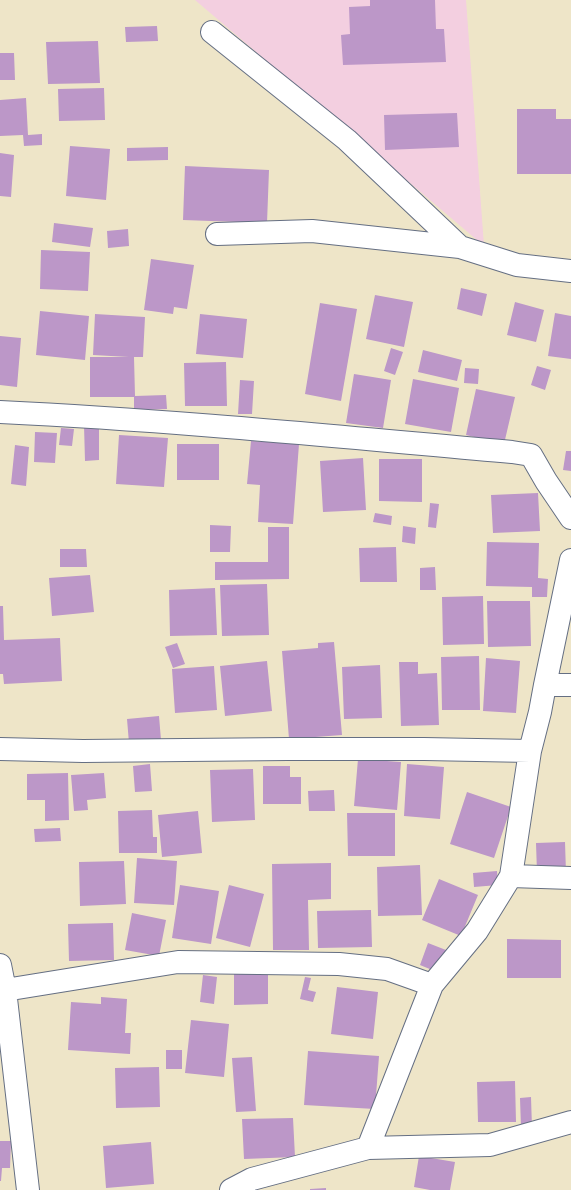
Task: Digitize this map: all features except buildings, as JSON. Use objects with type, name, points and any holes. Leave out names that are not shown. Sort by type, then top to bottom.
[{"type":"street","points":[[212,32],[347,140],[460,247]]},
{"type":"street","points":[[217,234],[312,231],[460,247],[517,265],[571,270]]},
{"type":"street","points":[[0,412],[114,418],[512,452],[531,455],[571,518]]},
{"type":"street","points":[[368,1148],[432,985],[477,931],[511,876],[530,750],[540,712],[571,560]]},
{"type":"street","points":[[545,685],[571,685]]},
{"type":"street","points":[[0,749],[83,751],[288,749],[530,750]]},
{"type":"street","points":[[511,876],[571,878]]},
{"type":"street","points":[[5,990],[178,962],[339,964],[387,969],[432,985]]},
{"type":"street","points":[[0,965],[5,990],[28,1190]]},
{"type":"street","points":[[232,1190],[252,1179],[368,1148],[490,1145],[571,1122]]},
{"type":"shaded area","points":[[195,0],[466,0],[484,246]]}]
